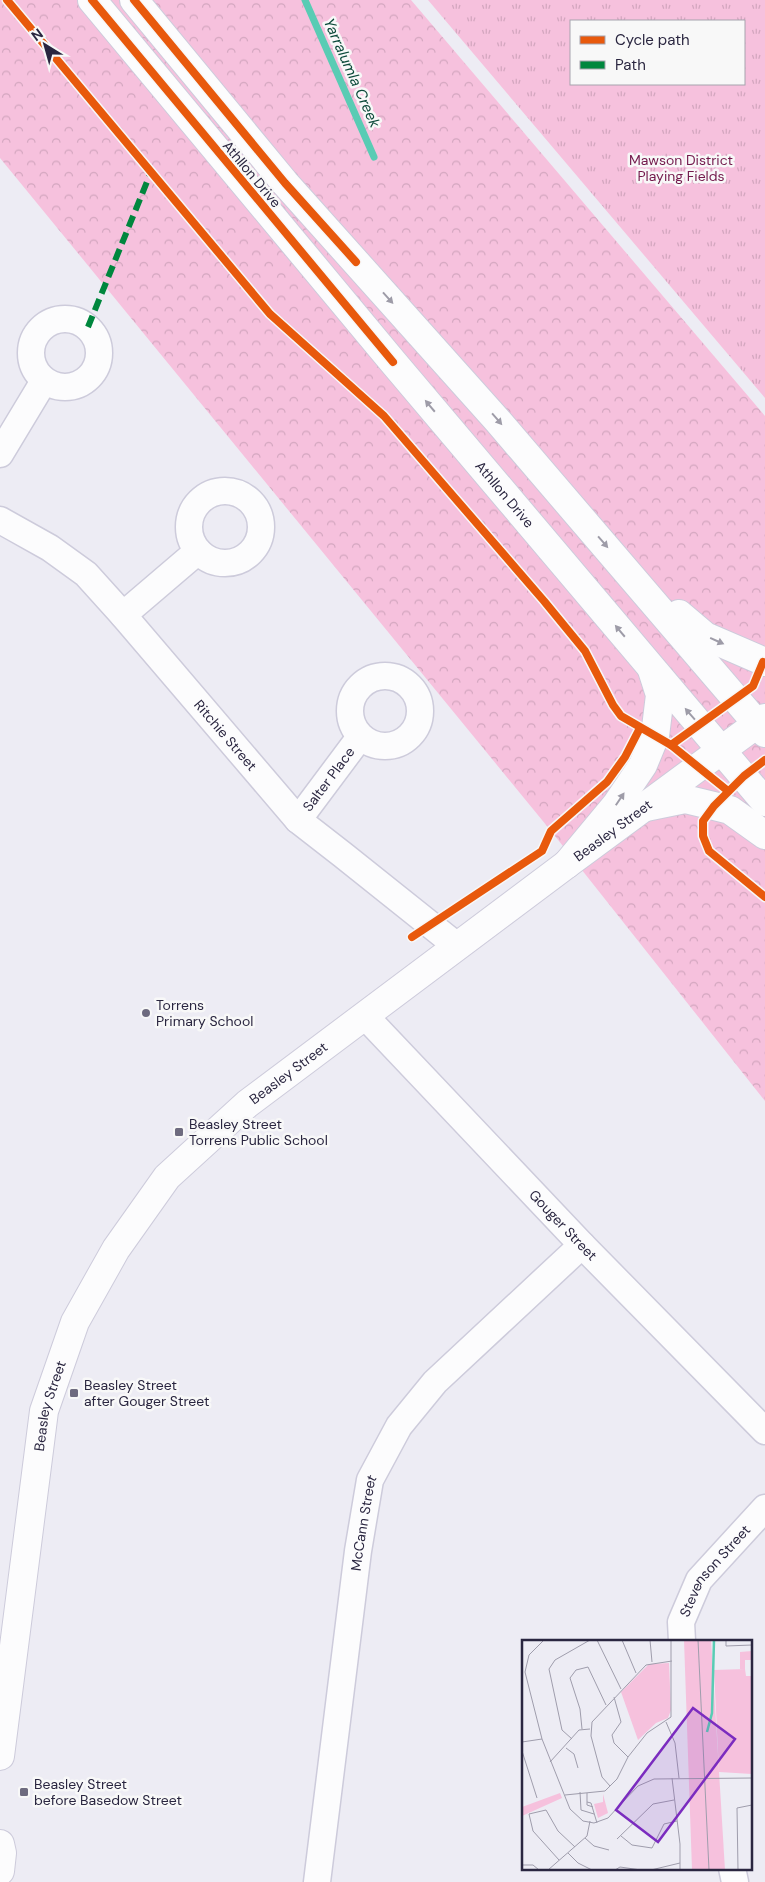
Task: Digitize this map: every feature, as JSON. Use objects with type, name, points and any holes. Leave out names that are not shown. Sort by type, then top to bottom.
[{"type":"main road","name":"Athllon Drive","points":[[92,0],[318,273],[765,802]]},
{"type":"main road","name":"Athllon Drive","points":[[134,0],[285,183],[498,420],[762,725]]},
{"type":"main road","points":[[636,581],[705,636],[765,662]]},
{"type":"main road","points":[[568,864],[616,805],[643,765],[655,736],[660,695],[651,668]]},
{"type":"main road","name":"Beasley Street","points":[[0,1756],[44,1411],[75,1322],[116,1249],[167,1177],[247,1104],[722,750],[762,725]]},
{"type":"main road","points":[[646,807],[685,799],[730,810],[765,835]]},
{"type":"main road","points":[[0,1844],[2,1853],[0,1871]]},
{"type":"street","points":[[0,454],[44,381]]},
{"type":"street","name":"Ritchie Street","points":[[0,520],[50,548],[86,574],[298,820],[457,946]]},
{"type":"street","points":[[123,615],[198,551]]},
{"type":"street","name":"Salter Place","points":[[298,820],[360,736]]},
{"type":"street","name":"Gouger Street","points":[[364,1016],[582,1245],[765,1431]]},
{"type":"street","name":"McCann Street","points":[[317,1882],[358,1551],[370,1480],[399,1426],[435,1382],[582,1245]]},
{"type":"street","name":"Stevenson Street","points":[[682,1640],[681,1622],[699,1580],[765,1508]]},
{"type":"green space","points":[[0,0],[411,0],[765,416],[765,1101],[551,831],[0,158]]},
{"type":"green space","name":"Mawson District Playing Fields","points":[[428,0],[765,0],[765,398]]},
{"type":"waterway","name":"Yarralumla Creek","points":[[305,0],[374,157]]},
{"type":"marked path","points":[[88,327],[151,172]]},
{"type":"cycle path","points":[[7,0],[270,314],[384,416],[544,601],[585,651],[613,705],[621,716],[671,745],[728,791]]},
{"type":"cycle path","points":[[92,0],[393,362]]},
{"type":"cycle path","points":[[134,0],[285,183],[356,262]]},
{"type":"cycle path","points":[[671,745],[753,686],[763,662]]},
{"type":"cycle path","points":[[412,937],[542,851],[551,831],[607,782],[625,757],[640,728]]},
{"type":"cycle path","points":[[765,760],[744,776],[714,806],[703,821],[703,836],[709,851],[765,897]]},
{"type":"place","name":"Torrens Primary School","points":[[146,1013]]},
{"type":"place","name":"Beasley Street Torrens Public School","points":[[179,1132]]},
{"type":"place","name":"Beasley Street after Gouger Street","points":[[74,1393]]},
{"type":"place","name":"Beasley Street before Basedow Street","points":[[24,1792]]}]
